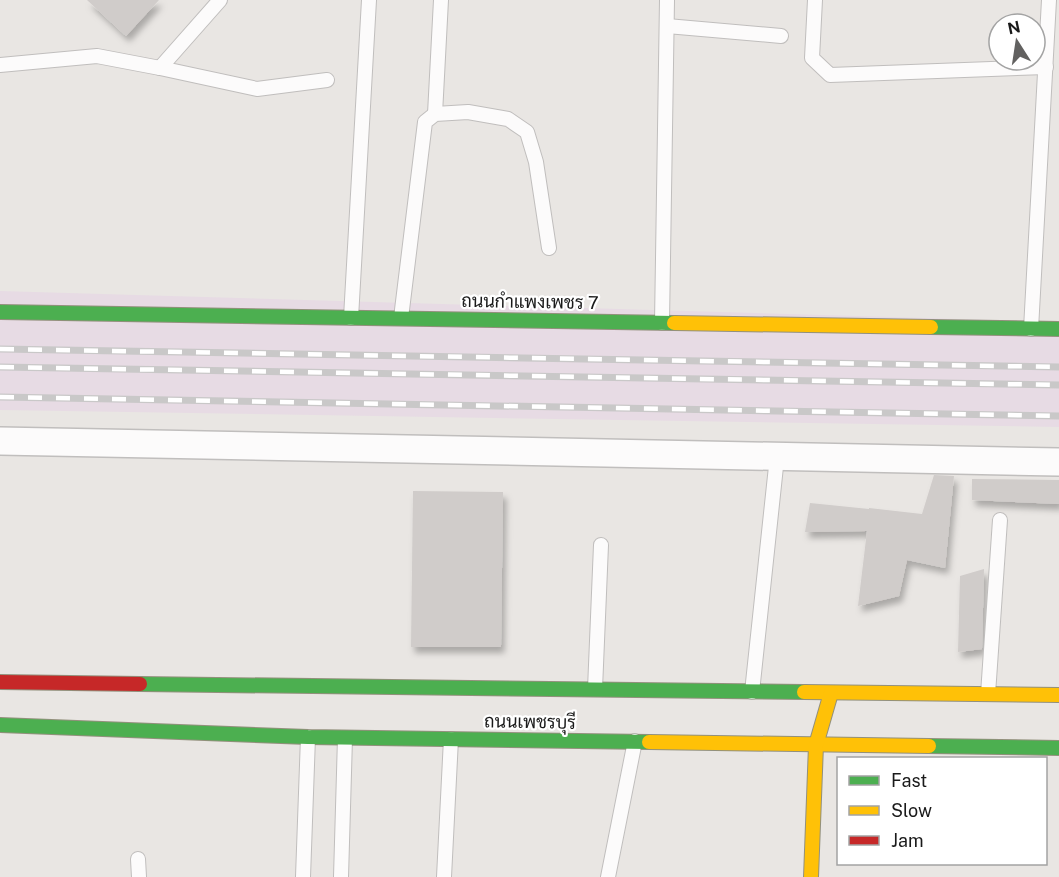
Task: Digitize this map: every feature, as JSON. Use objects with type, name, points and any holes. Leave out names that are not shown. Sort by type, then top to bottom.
[{"type":"main road","name":"ถนนกำแพงเพชร 7","points":[[0,312],[1059,329]]},
{"type":"main road","name":"ถนนเพชรบุรี","points":[[0,682],[1059,695]]},
{"type":"main road","points":[[811,877],[816,745],[831,693]]},
{"type":"main road","name":"ถนนเพชรบุรี","points":[[0,724],[308,737],[1059,748]]},
{"type":"street","points":[[0,441],[1059,462]]},
{"type":"lane","points":[[160,68],[220,0]]},
{"type":"lane","points":[[351,318],[369,0]]},
{"type":"lane","points":[[435,114],[441,0]]},
{"type":"lane","points":[[662,323],[667,0]]},
{"type":"lane","points":[[815,0],[812,58],[830,75],[987,69]]},
{"type":"lane","points":[[1047,45],[1049,0]]},
{"type":"lane","points":[[667,26],[781,36]]},
{"type":"lane","points":[[0,65],[97,56],[257,89],[327,80]]},
{"type":"lane","points":[[1030,329],[1046,72]]},
{"type":"lane","points":[[401,318],[425,122],[435,114],[468,112],[508,119],[527,132],[536,162],[549,248]]},
{"type":"lane","points":[[752,692],[777,457]]},
{"type":"lane","points":[[988,694],[1000,520]]},
{"type":"lane","points":[[595,689],[601,545]]},
{"type":"lane","points":[[303,877],[308,737]]},
{"type":"lane","points":[[342,877],[345,737]]},
{"type":"lane","points":[[444,877],[451,739]]},
{"type":"lane","points":[[608,877],[635,741]]},
{"type":"lane","points":[[138,859],[139,877]]},
{"type":"shaded area","points":[[0,291],[1059,322],[1059,427],[0,410]]},
{"type":"building","points":[[87,0],[159,0],[126,36]]},
{"type":"building","points":[[934,475],[954,476],[945,568],[907,560],[899,596],[858,606],[867,531],[805,532],[810,503],[922,514]]},
{"type":"building","points":[[972,479],[1059,480],[1059,504],[972,500]]},
{"type":"building","points":[[413,491],[503,492],[501,647],[411,647]]},
{"type":"building","points":[[984,569],[982,649],[958,652],[960,576]]},
{"type":"railway","points":[[0,349],[1059,367]]},
{"type":"railway","points":[[0,367],[1059,385]]},
{"type":"railway","points":[[0,397],[1059,416]]},
{"type":"traffic: fast","points":[[0,312],[674,323]]},
{"type":"traffic: fast","points":[[931,327],[1059,329]]},
{"type":"traffic: fast","points":[[140,684],[804,692]]},
{"type":"traffic: fast","points":[[0,725],[308,737],[649,742]]},
{"type":"traffic: fast","points":[[929,746],[1059,748]]},
{"type":"traffic: slow","points":[[674,323],[931,327]]},
{"type":"traffic: slow","points":[[804,692],[1059,695]]},
{"type":"traffic: slow","points":[[811,877],[816,745],[831,693]]},
{"type":"traffic: slow","points":[[649,742],[929,746]]},
{"type":"traffic: jam","points":[[0,682],[140,684]]}]
